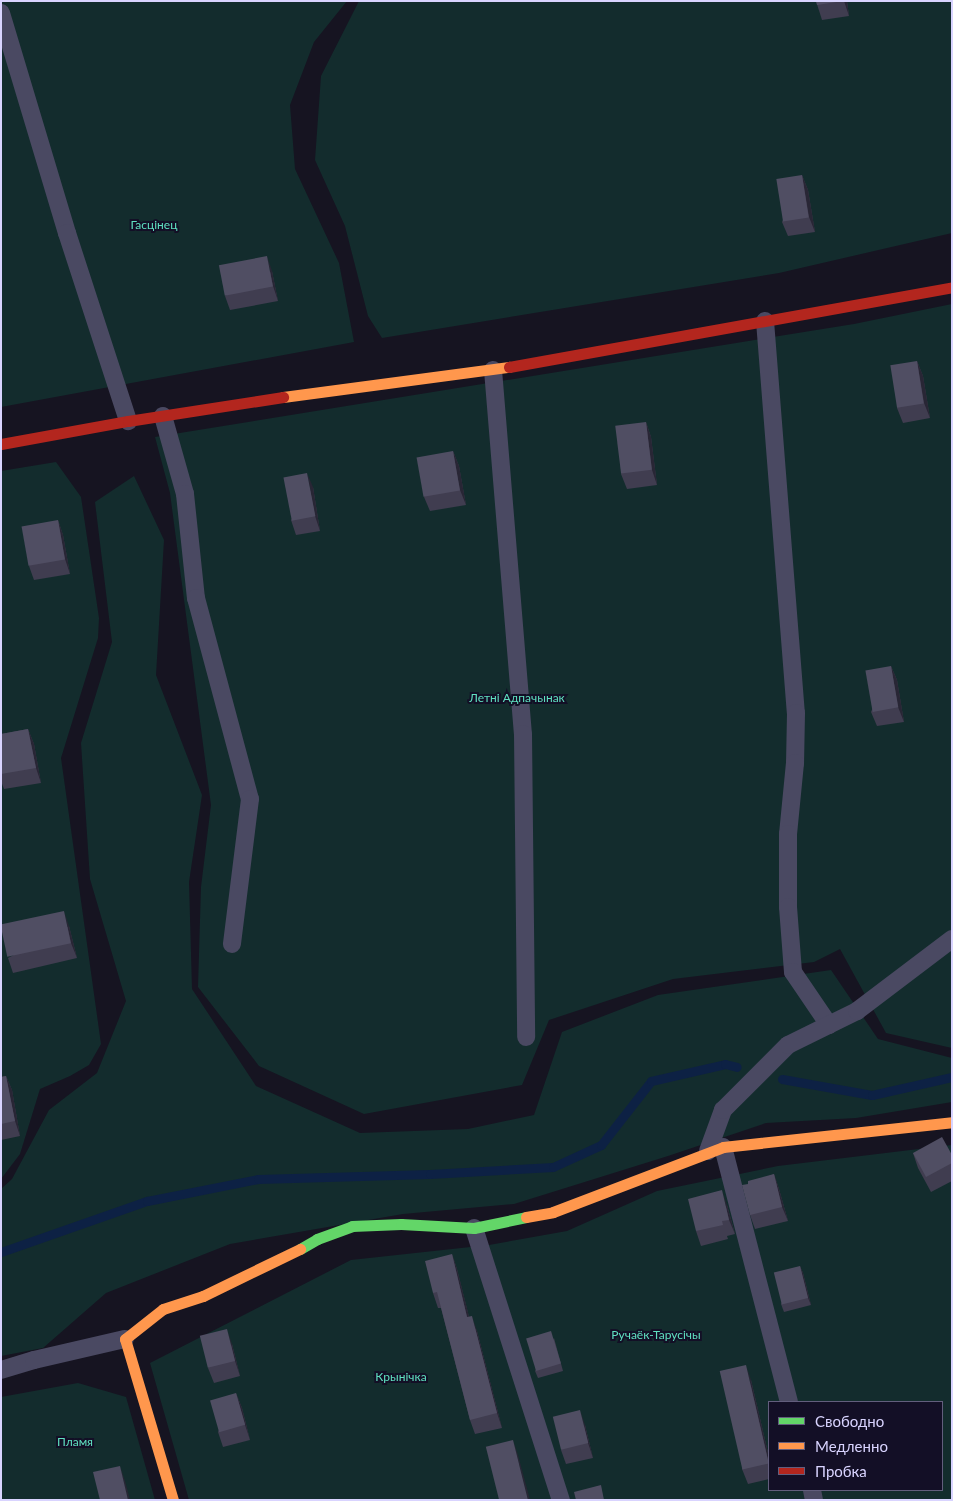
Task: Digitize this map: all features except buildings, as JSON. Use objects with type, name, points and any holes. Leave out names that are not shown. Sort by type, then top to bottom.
[{"type":"street","points":[[1,444],[128,421],[342,388],[493,370],[952,287]]},
{"type":"street","points":[[173,1500],[125,1339],[163,1309],[204,1296],[282,1259],[317,1238],[352,1226],[401,1224],[474,1228],[552,1212],[618,1189],[715,1149],[952,1122]]},
{"type":"lane","points":[[1,13],[6,44],[128,421]]},
{"type":"lane","points":[[764,321],[796,713],[795,764],[788,834],[788,907],[793,972],[829,1024]]},
{"type":"lane","points":[[493,370],[523,734],[526,1037]]},
{"type":"lane","points":[[163,416],[185,494],[196,598],[250,799],[232,944]]},
{"type":"lane","points":[[789,1401],[715,1149],[723,1110],[788,1045],[857,1011],[952,939]]},
{"type":"lane","points":[[474,1228],[561,1500]]},
{"type":"lane","points":[[1,1370],[34,1360],[125,1339]]},
{"type":"green space","name":"Гасцінец","points":[[1,1],[347,1],[314,42],[290,105],[295,169],[339,263],[354,342],[1,407]]},
{"type":"green space","points":[[359,1],[952,1],[952,233],[779,273],[382,338],[368,316],[345,226],[315,160],[321,76]]},
{"type":"green space","name":"Летні Адпачынак","points":[[952,304],[952,1048],[886,1033],[840,949],[814,962],[673,979],[549,1020],[522,1085],[364,1114],[259,1066],[198,987],[201,887],[211,805],[170,493],[155,437],[854,324]]},
{"type":"green space","points":[[56,462],[81,497],[99,618],[98,638],[61,758],[101,1044],[89,1065],[70,1076],[40,1089],[20,1154],[1,1179],[1,471]]},
{"type":"green space","points":[[134,476],[164,540],[156,675],[202,795],[189,882],[192,989],[256,1086],[360,1133],[468,1129],[534,1115],[562,1032],[658,995],[831,970],[878,1039],[952,1058],[952,1102],[856,1118],[766,1123],[514,1204],[403,1214],[230,1244],[106,1293],[43,1348],[1,1356],[1,1189],[12,1179],[49,1110],[97,1073],[126,1001],[90,879],[81,743],[112,642],[95,502]]},
{"type":"green space","points":[[952,1145],[952,1500],[189,1500],[150,1363],[351,1260],[489,1245],[567,1231],[657,1191],[778,1166]]},
{"type":"green space","name":"Пламя","points":[[78,1383],[126,1397],[155,1500],[1,1500],[1,1397]]},
{"type":"waterway","points":[[1,1252],[147,1201],[258,1179],[430,1174],[553,1167],[601,1145],[651,1081],[725,1064],[737,1067]]},
{"type":"waterway","points":[[782,1079],[872,1095],[952,1077]]},
{"type":"traffic: fast","points":[[300,1249],[317,1239],[352,1226],[401,1224],[474,1228],[526,1217]]},
{"type":"traffic: slow","points":[[283,397],[509,367]]},
{"type":"traffic: slow","points":[[526,1217],[553,1212],[723,1147],[952,1122]]},
{"type":"traffic: slow","points":[[173,1500],[125,1339],[163,1309],[203,1296],[300,1249]]},
{"type":"traffic: jam","points":[[509,367],[952,287]]},
{"type":"traffic: jam","points":[[1,444],[128,421],[283,397]]},
{"type":"park label","name":"Ручаёк-Тарусічы","points":[[656,1335]]},
{"type":"park label","name":"Крынічка","points":[[401,1377]]}]
